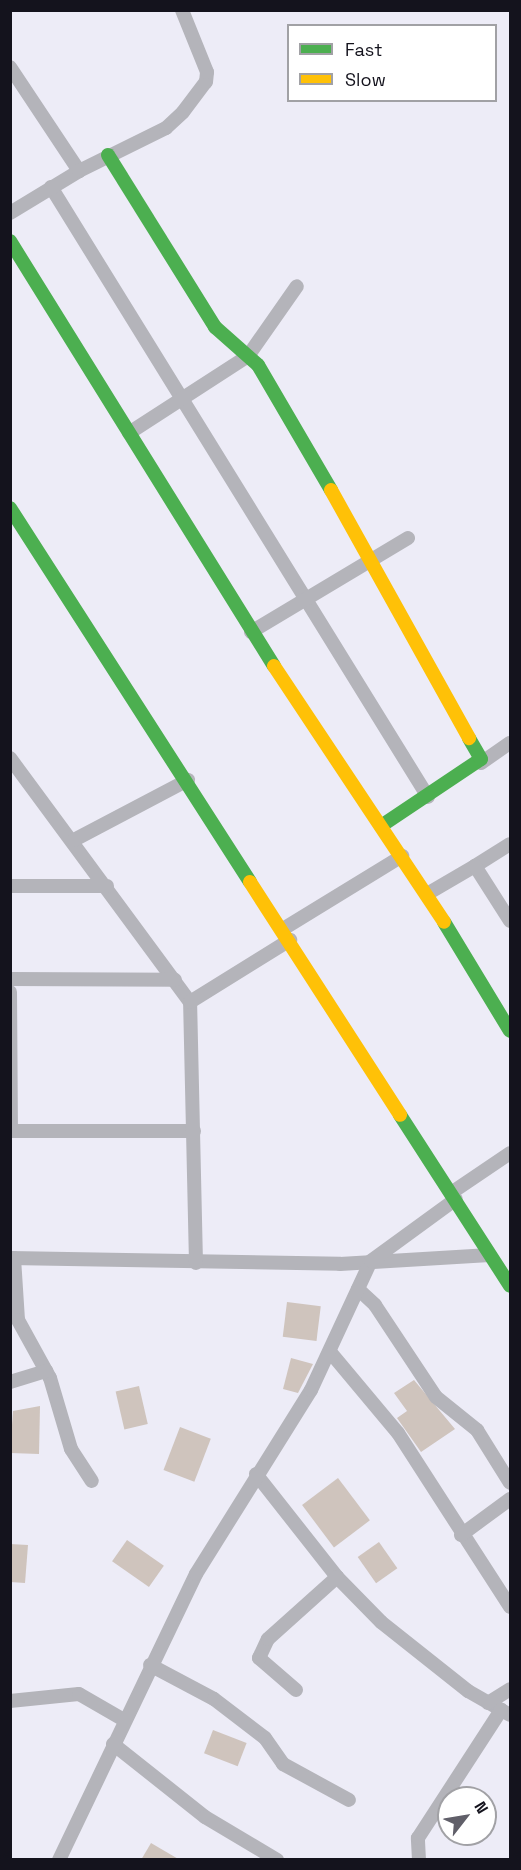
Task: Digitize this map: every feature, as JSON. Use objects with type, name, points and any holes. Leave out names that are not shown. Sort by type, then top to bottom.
[{"type":"street","points":[[10,213],[108,155],[166,128],[206,82],[204,60],[182,10]]},
{"type":"street","points":[[10,67],[79,171]]},
{"type":"street","points":[[108,155],[216,327],[248,356],[283,404],[372,559],[481,763]]},
{"type":"street","points":[[51,187],[181,399],[307,596],[428,797]]},
{"type":"street","points":[[10,241],[251,632],[427,894],[510,1031]]},
{"type":"street","points":[[129,433],[248,356],[297,286]]},
{"type":"street","points":[[10,508],[188,780],[510,1286]]},
{"type":"street","points":[[251,632],[307,596],[408,538]]},
{"type":"street","points":[[381,826],[510,743]]},
{"type":"street","points":[[10,758],[74,840],[190,1002],[196,1263]]},
{"type":"street","points":[[74,840],[188,780]]},
{"type":"street","points":[[427,894],[510,844]]},
{"type":"street","points":[[190,1002],[402,856]]},
{"type":"street","points":[[475,866],[510,921]]},
{"type":"street","points":[[10,886],[107,886]]},
{"type":"street","points":[[10,979],[175,981]]},
{"type":"street","points":[[10,992],[11,1131],[194,1131]]},
{"type":"street","points":[[59,1860],[150,1665],[256,1474],[331,1353],[371,1262],[510,1153]]},
{"type":"street","points":[[92,1481],[71,1449],[46,1371],[18,1320],[12,1258],[196,1263],[371,1262],[490,1255]]},
{"type":"street","points":[[358,1289],[375,1305],[436,1397],[477,1430],[510,1483]]},
{"type":"street","points":[[331,1353],[398,1433],[461,1536],[510,1607]]},
{"type":"street","points":[[10,1382],[46,1371]]},
{"type":"street","points":[[256,1474],[337,1578],[416,1652],[488,1703],[506,1712],[418,1838],[419,1860]]},
{"type":"street","points":[[461,1536],[510,1499]]},
{"type":"street","points":[[296,1690],[259,1658],[268,1640],[337,1578]]},
{"type":"street","points":[[150,1665],[214,1699],[265,1738],[284,1764],[349,1800]]},
{"type":"street","points":[[488,1703],[510,1689]]},
{"type":"street","points":[[10,1701],[79,1694],[124,1720]]},
{"type":"street","points":[[113,1744],[205,1817],[277,1860]]},
{"type":"building","points":[[287,1302],[321,1306],[316,1341],[283,1337]]},
{"type":"building","points":[[291,1358],[313,1364],[298,1393],[283,1389]]},
{"type":"building","points":[[414,1380],[455,1429],[421,1452],[397,1418],[407,1411],[394,1393]]},
{"type":"building","points":[[139,1386],[148,1424],[124,1429],[116,1391]]},
{"type":"building","points":[[40,1406],[39,1454],[10,1453],[13,1411]]},
{"type":"building","points":[[180,1427],[211,1439],[194,1482],[164,1470]]},
{"type":"building","points":[[338,1478],[370,1520],[334,1547],[302,1505]]},
{"type":"building","points":[[127,1540],[164,1566],[149,1587],[112,1561]]},
{"type":"building","points":[[379,1542],[397,1568],[376,1583],[358,1557]]},
{"type":"building","points":[[10,1544],[28,1545],[25,1583],[10,1582]]},
{"type":"building","points":[[213,1730],[247,1743],[238,1766],[204,1753]]},
{"type":"building","points":[[151,1843],[180,1860],[141,1860]]},
{"type":"traffic: fast","points":[[108,155],[215,327],[258,365],[331,490]]},
{"type":"traffic: fast","points":[[10,241],[274,666]]},
{"type":"traffic: fast","points":[[10,508],[250,882]]},
{"type":"traffic: fast","points":[[381,826],[481,759],[469,738]]},
{"type":"traffic: fast","points":[[444,922],[510,1031]]},
{"type":"traffic: fast","points":[[400,1115],[510,1286]]},
{"type":"traffic: slow","points":[[331,490],[469,738]]},
{"type":"traffic: slow","points":[[274,666],[444,922]]},
{"type":"traffic: slow","points":[[250,882],[400,1115]]}]
